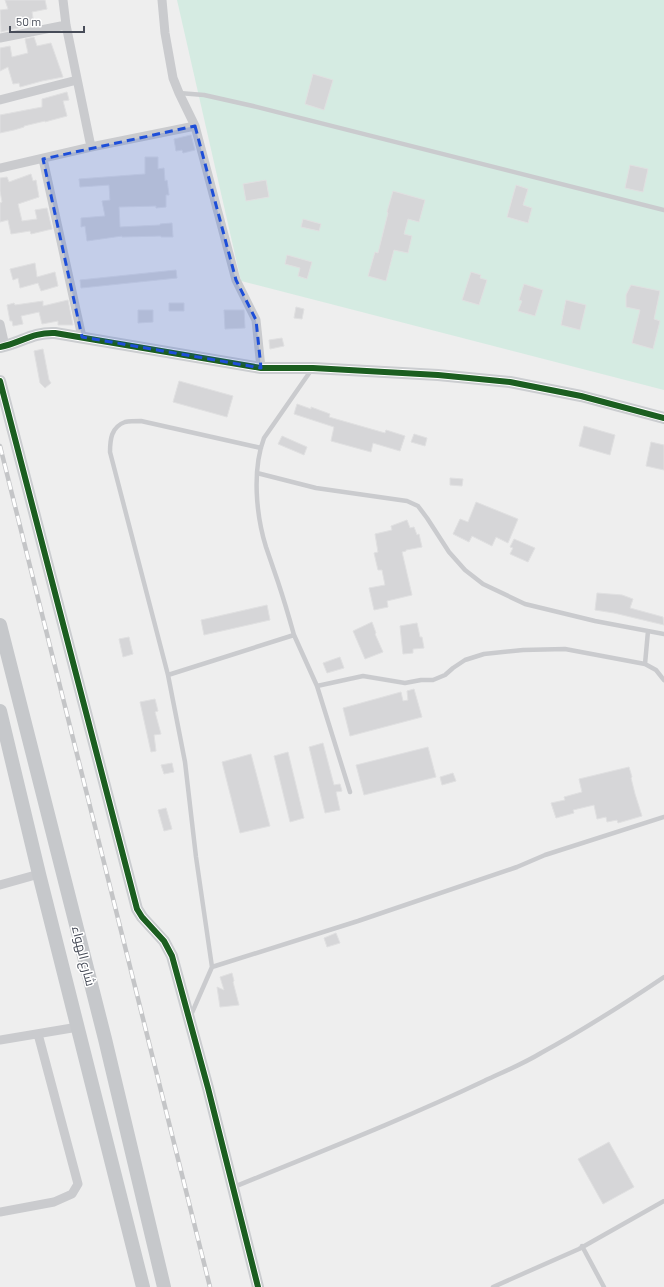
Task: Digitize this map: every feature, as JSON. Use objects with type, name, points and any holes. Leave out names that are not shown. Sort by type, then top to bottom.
[{"type":"main road","name":"شارع الهواء","points":[[0,625],[103,1032],[164,1287]]},
{"type":"main road","name":"شارع الهواء","points":[[0,711],[3,734],[143,1287]]},
{"type":"street","points":[[63,0],[66,25],[91,147]]},
{"type":"street","points":[[162,0],[172,70],[179,94],[195,126],[236,280],[256,320],[261,368]]},
{"type":"street","points":[[0,38],[66,25]]},
{"type":"street","points":[[0,100],[77,80]]},
{"type":"street","points":[[0,168],[91,147],[195,126]]},
{"type":"street","points":[[43,159],[82,337]]},
{"type":"street","points":[[0,324],[2,346],[35,334],[55,333],[261,368],[313,368],[438,375],[510,382],[581,396],[664,418]]},
{"type":"street","points":[[0,381],[137,909],[142,917],[164,941],[172,956],[208,1088],[258,1287]]},
{"type":"street","points":[[0,884],[39,874]]},
{"type":"street","points":[[0,1040],[78,1027]]},
{"type":"street","points":[[0,1046],[17,1044],[35,1034]]},
{"type":"street","points":[[0,1212],[54,1202],[72,1194],[78,1184],[35,1034]]},
{"type":"lane","points":[[179,94],[204,95],[253,106],[664,210]]},
{"type":"lane","points":[[313,368],[264,438],[257,473],[258,497],[266,546],[294,635],[317,686],[350,792]]},
{"type":"lane","points":[[189,1019],[212,967],[196,857],[185,762],[168,675],[112,460],[110,440],[114,429],[124,422],[142,421],[261,448]]},
{"type":"lane","points":[[257,473],[316,488],[407,501],[418,506],[449,552],[465,570],[483,584],[525,604],[595,621],[664,634]]},
{"type":"lane","points":[[646,664],[648,631]]},
{"type":"lane","points":[[168,675],[294,635]]},
{"type":"lane","points":[[317,686],[363,676],[405,683],[421,680],[433,680],[444,675],[465,660],[484,654],[523,650],[565,649],[646,664],[656,670],[664,680]]},
{"type":"lane","points":[[212,967],[358,922],[517,867],[545,855],[664,816]]},
{"type":"lane","points":[[233,1187],[402,1119],[540,1054],[623,1005],[664,977]]},
{"type":"lane","points":[[493,1287],[582,1246],[664,1201]]},
{"type":"lane","points":[[582,1246],[604,1287]]},
{"type":"highlighted area","points":[[195,126],[236,280],[256,320],[261,368],[82,337],[43,159]]},
{"type":"green space","points":[[177,0],[664,0],[664,390],[241,281]]},
{"type":"building","points":[[5,0],[45,0],[47,9],[32,12],[34,24],[1,32],[0,10],[8,9]]},
{"type":"building","points":[[34,37],[37,46],[51,43],[63,77],[20,87],[19,83],[13,84],[8,67],[0,71],[0,48],[10,46],[12,57],[28,53],[25,39]]},
{"type":"building","points":[[313,74],[333,80],[324,110],[305,104]]},
{"type":"building","points":[[67,92],[69,100],[63,101],[67,116],[0,133],[0,115],[42,107],[42,99]]},
{"type":"building","points":[[191,135],[195,150],[183,153],[182,150],[176,151],[174,139]]},
{"type":"building","points":[[145,157],[158,157],[158,169],[164,168],[165,181],[167,180],[169,195],[166,195],[166,207],[119,207],[120,227],[172,223],[173,237],[122,236],[87,241],[85,226],[81,227],[81,218],[105,216],[102,201],[110,200],[109,185],[80,187],[79,179],[145,174]]},
{"type":"building","points":[[630,165],[648,169],[643,192],[625,188]]},
{"type":"building","points":[[31,174],[33,181],[36,180],[39,197],[18,204],[22,221],[37,219],[35,210],[47,208],[52,229],[31,234],[30,231],[11,234],[8,220],[0,222],[0,203],[2,202],[0,178],[7,177],[9,182]]},
{"type":"building","points":[[266,180],[269,197],[246,201],[243,184]]},
{"type":"building","points":[[516,185],[528,189],[523,205],[532,208],[528,223],[507,217]]},
{"type":"building","points":[[393,191],[425,200],[419,222],[408,219],[404,234],[412,236],[408,253],[394,250],[386,281],[368,276],[375,252],[378,253]]},
{"type":"building","points":[[303,219],[321,224],[319,231],[301,227]]},
{"type":"building","points":[[287,255],[312,262],[307,279],[298,276],[300,268],[285,264]]},
{"type":"building","points":[[35,263],[37,277],[55,272],[58,286],[41,291],[38,283],[20,288],[18,278],[13,280],[10,269]]},
{"type":"building","points":[[176,270],[177,278],[81,288],[80,280]]},
{"type":"building","points":[[471,272],[481,275],[480,278],[487,280],[479,305],[462,300]]},
{"type":"building","points":[[524,284],[543,290],[535,316],[518,311],[522,301],[519,300]]},
{"type":"building","points":[[631,285],[660,291],[654,319],[660,321],[653,349],[632,343],[640,310],[626,307],[626,295]]},
{"type":"building","points":[[68,300],[73,325],[58,325],[58,321],[42,324],[39,312],[21,316],[23,324],[13,326],[12,321],[10,321],[7,305],[14,303],[15,305],[43,301],[43,306]]},
{"type":"building","points":[[566,300],[586,305],[580,330],[561,325]]},
{"type":"building","points":[[169,303],[184,303],[184,311],[169,311]]},
{"type":"building","points":[[296,307],[304,309],[302,319],[294,318]]},
{"type":"building","points":[[138,310],[153,310],[153,322],[138,323]]},
{"type":"building","points":[[224,310],[244,310],[245,328],[225,329]]},
{"type":"building","points":[[282,338],[284,346],[270,349],[269,340]]},
{"type":"building","points":[[43,349],[49,380],[51,383],[45,388],[40,383],[34,351]]},
{"type":"building","points":[[179,381],[233,396],[227,417],[173,402]]},
{"type":"building","points":[[297,404],[330,414],[329,417],[385,433],[386,430],[405,436],[400,451],[373,443],[371,452],[331,441],[334,427],[294,414]]},
{"type":"building","points":[[584,426],[615,435],[610,455],[579,446]]},
{"type":"building","points":[[414,434],[427,438],[425,446],[411,442]]},
{"type":"building","points":[[282,436],[307,447],[304,455],[278,444]]},
{"type":"building","points":[[651,442],[664,445],[664,470],[646,466]]},
{"type":"building","points":[[450,478],[463,479],[462,486],[450,485]]},
{"type":"building","points":[[476,502],[518,519],[508,543],[496,537],[492,546],[472,536],[469,542],[453,534],[460,519],[468,522]]},
{"type":"building","points":[[407,520],[410,528],[414,527],[417,535],[419,534],[422,547],[402,552],[412,595],[387,601],[388,607],[374,610],[369,588],[385,585],[382,570],[378,570],[374,553],[378,552],[375,534],[392,530],[391,526]]},
{"type":"building","points":[[514,539],[535,548],[528,562],[510,554],[513,548],[510,547]]},
{"type":"building","points":[[597,593],[622,595],[633,599],[630,608],[663,617],[664,625],[595,610]]},
{"type":"building","points":[[267,605],[270,620],[204,635],[201,620]]},
{"type":"building","points":[[372,622],[376,633],[375,634],[383,652],[365,659],[353,631]]},
{"type":"building","points":[[417,623],[424,648],[413,649],[413,653],[403,654],[400,626]]},
{"type":"building","points":[[129,637],[133,654],[123,657],[119,639]]},
{"type":"building","points":[[340,657],[344,668],[327,673],[323,663]]},
{"type":"building","points":[[414,689],[422,717],[350,736],[343,708],[401,692],[403,701],[408,700],[407,691]]},
{"type":"building","points":[[155,699],[158,711],[155,712],[161,734],[154,735],[156,751],[151,752],[140,702]]},
{"type":"building","points":[[323,743],[334,785],[340,784],[342,791],[336,792],[340,810],[325,813],[309,747]]},
{"type":"building","points":[[428,747],[436,777],[364,795],[356,765]]},
{"type":"building","points":[[288,752],[304,818],[290,822],[274,756]]},
{"type":"building","points":[[251,754],[270,826],[240,833],[222,762]]},
{"type":"building","points":[[172,763],[174,772],[164,774],[161,765]]},
{"type":"building","points":[[629,767],[642,816],[618,823],[617,820],[607,822],[606,817],[597,819],[594,805],[573,810],[574,813],[556,818],[551,803],[565,800],[564,797],[582,792],[579,779]]},
{"type":"building","points":[[453,773],[456,781],[442,785],[440,777]]},
{"type":"building","points":[[166,808],[172,829],[164,831],[158,810]]},
{"type":"building","points":[[336,933],[340,943],[327,947],[324,938]]},
{"type":"building","points":[[232,973],[239,1005],[220,1007],[217,987],[224,990],[220,977]]},
{"type":"building","points":[[609,1142],[634,1187],[603,1204],[578,1159]]},
{"type":"railway","points":[[0,446],[210,1287]]},
{"type":"cycle path","points":[[0,347],[40,334],[55,333],[261,368],[313,368],[438,375],[510,382],[581,396],[664,418]]},
{"type":"cycle path","points":[[0,381],[137,909],[142,917],[164,941],[172,956],[208,1088],[258,1287]]}]
